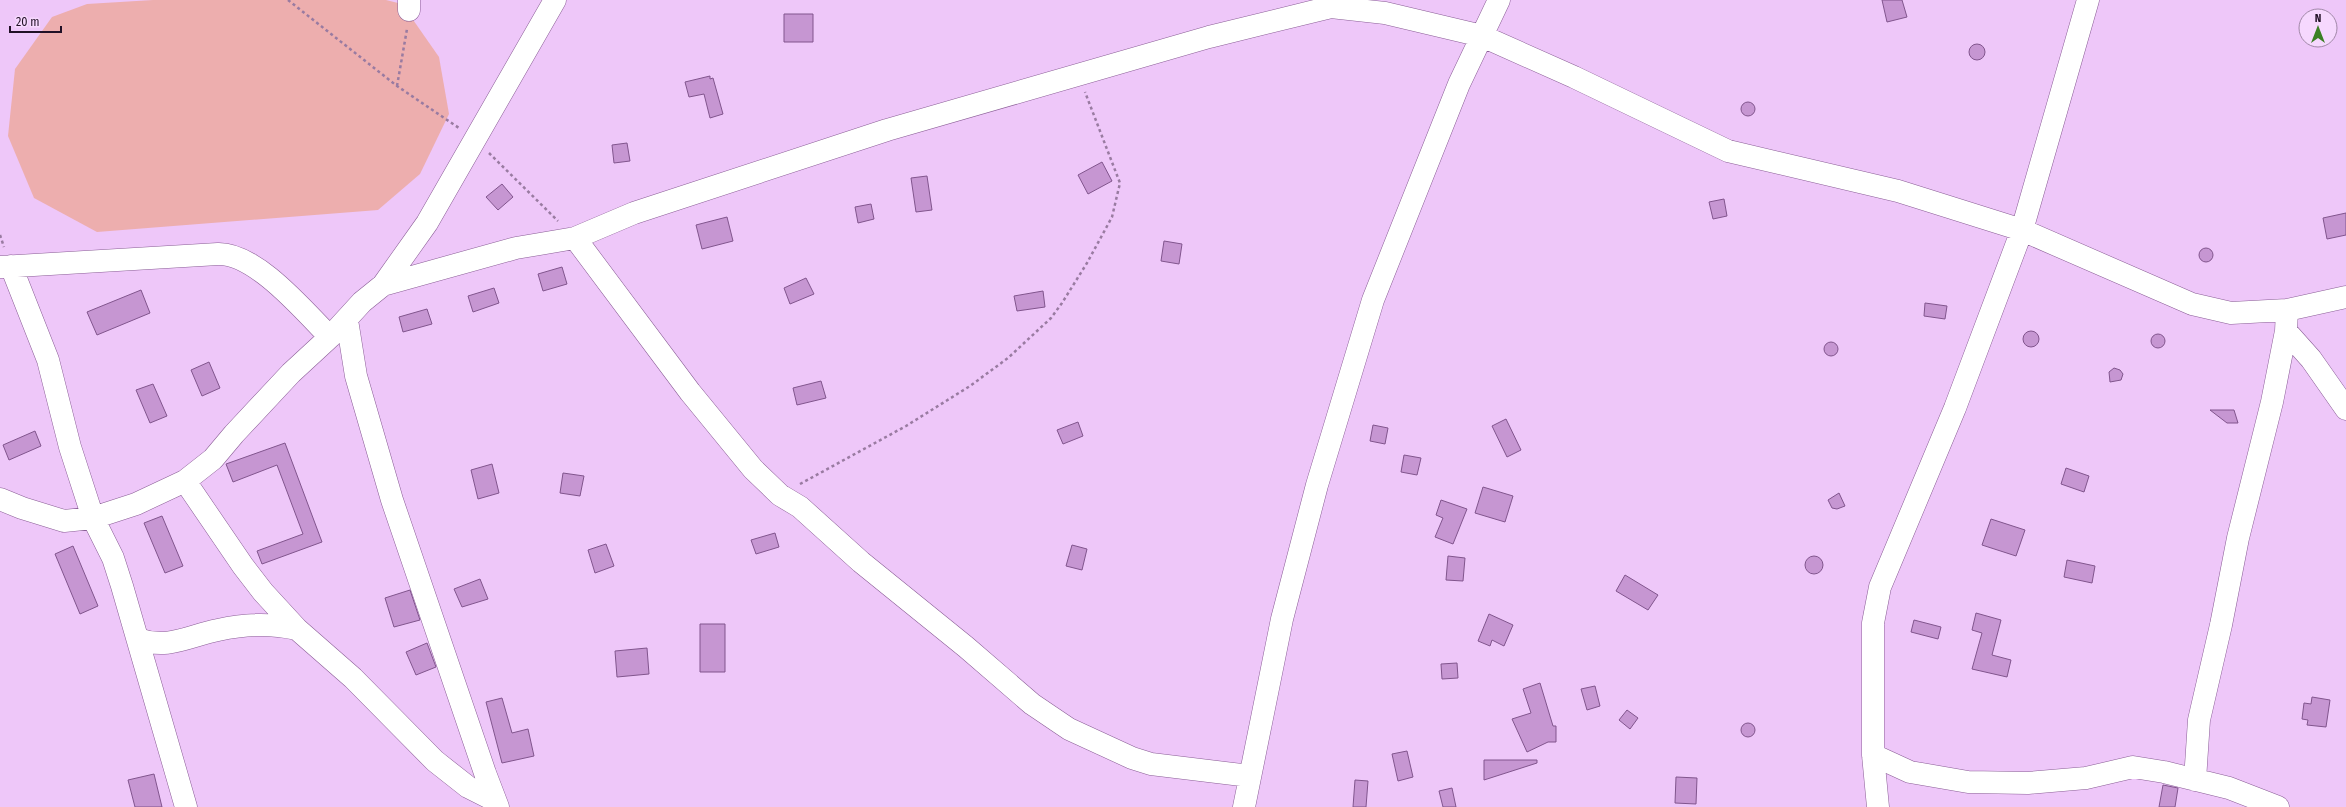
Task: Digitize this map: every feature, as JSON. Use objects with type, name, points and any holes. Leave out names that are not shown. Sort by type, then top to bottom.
[{"type":"street","points":[[0,499],[22,508],[64,521],[93,518],[136,504],[185,481],[213,459],[234,434],[291,373],[347,320],[362,302],[383,285],[427,223],[554,0]]},
{"type":"street","points":[[1244,807],[1284,612],[1317,485],[1373,300],[1460,84],[1499,0]]},
{"type":"street","points":[[1878,807],[1873,755],[1873,623],[1880,587],[1955,408],[2022,230],[2088,0]]},
{"type":"street","points":[[383,285],[516,248],[575,238],[634,213],[866,137],[1324,4],[1383,6],[1482,36],[1574,77],[1728,151],[1898,191],[2022,230],[2192,304],[2231,313],[2286,321],[2346,297]]},
{"type":"street","points":[[575,238],[690,392],[753,469],[780,495],[800,507],[861,562],[972,652],[1032,704],[1069,729],[1111,750],[1151,764],[1250,776]]},
{"type":"street","points":[[186,807],[138,639],[113,558],[93,518],[70,447],[48,360],[6,267],[218,254],[233,255],[250,263],[330,337]]},
{"type":"street","points":[[347,320],[356,376],[392,500],[496,804]]},
{"type":"street","points":[[2286,321],[2346,408]]},
{"type":"street","points":[[2195,780],[2199,720],[2286,321]]},
{"type":"street","points":[[185,481],[243,566],[263,592],[297,628],[354,678],[435,761],[468,787],[496,804]]},
{"type":"street","points":[[138,639],[152,644],[163,644],[216,630],[252,625],[270,624],[297,628]]},
{"type":"street","points":[[1873,755],[1910,772],[1968,782],[2028,783],[2086,778],[2133,767],[2164,772],[2229,788],[2278,807]]},
{"type":"path","points":[[288,0],[397,86],[475,139],[575,238]]},
{"type":"path","points":[[397,86],[409,5]]},
{"type":"path","points":[[780,495],[906,426],[970,386],[1014,353],[1051,318],[1062,303],[1087,263],[1112,217],[1120,183],[1089,104],[1080,75]]},
{"type":"shaded area","points":[[153,0],[386,0],[402,4],[439,57],[449,114],[420,174],[378,210],[97,232],[34,198],[8,136],[15,69],[52,17],[87,4]]},
{"type":"building","points":[[1882,0],[1902,0],[1907,17],[1887,22]]},
{"type":"building","points":[[784,14],[813,14],[813,42],[784,42]]},
{"type":"building","points":[[1974,44],[1980,44],[1985,49],[1983,58],[1980,60],[1974,60],[1969,55],[1969,49]]},
{"type":"building","points":[[710,76],[710,79],[713,78],[723,114],[710,118],[704,94],[689,97],[685,82]]},
{"type":"building","points":[[1745,102],[1751,102],[1755,106],[1755,112],[1751,116],[1745,116],[1741,112],[1741,106]]},
{"type":"building","points":[[627,143],[630,161],[614,163],[612,145]]},
{"type":"building","points":[[1102,162],[1112,181],[1088,194],[1078,175]]},
{"type":"building","points":[[927,176],[932,210],[916,212],[911,178]]},
{"type":"building","points":[[502,184],[513,197],[498,210],[486,197]]},
{"type":"building","points":[[1724,199],[1727,216],[1713,219],[1709,202]]},
{"type":"building","points":[[871,204],[874,219],[858,223],[855,207]]},
{"type":"building","points":[[2346,213],[2346,235],[2327,239],[2323,218]]},
{"type":"building","points":[[727,217],[733,241],[702,249],[696,225]]},
{"type":"building","points":[[1164,241],[1182,244],[1179,264],[1161,261]]},
{"type":"building","points":[[2206,248],[2211,250],[2213,255],[2211,260],[2206,262],[2201,260],[2199,255],[2201,250]]},
{"type":"building","points":[[562,267],[567,284],[543,291],[538,274]]},
{"type":"building","points":[[806,278],[814,294],[790,304],[784,288]]},
{"type":"building","points":[[494,288],[499,303],[473,312],[468,296]]},
{"type":"building","points":[[141,290],[150,313],[97,335],[87,312]]},
{"type":"building","points":[[1043,291],[1045,307],[1017,311],[1014,296]]},
{"type":"building","points":[[1925,303],[1947,306],[1945,319],[1924,316]]},
{"type":"building","points":[[427,309],[432,324],[403,332],[399,317]]},
{"type":"building","points":[[2031,331],[2037,333],[2039,339],[2037,345],[2031,347],[2025,345],[2023,339],[2025,333]]},
{"type":"building","points":[[2155,334],[2161,334],[2165,338],[2165,344],[2161,348],[2155,348],[2151,344],[2151,338]]},
{"type":"building","points":[[1828,342],[1834,342],[1838,346],[1838,352],[1834,356],[1828,356],[1824,352],[1824,346]]},
{"type":"building","points":[[209,362],[220,388],[202,396],[191,370]]},
{"type":"building","points":[[2114,368],[2120,370],[2123,374],[2121,380],[2110,382],[2109,372]]},
{"type":"building","points":[[821,381],[826,398],[797,405],[793,388]]},
{"type":"building","points":[[153,384],[167,416],[150,423],[136,390]]},
{"type":"building","points":[[2210,410],[2234,410],[2238,423],[2227,423]]},
{"type":"building","points":[[1506,419],[1521,450],[1507,457],[1492,426]]},
{"type":"building","points":[[1078,422],[1083,436],[1063,444],[1057,430]]},
{"type":"building","points":[[1373,425],[1388,428],[1385,444],[1370,441]]},
{"type":"building","points":[[35,431],[41,446],[9,460],[3,445]]},
{"type":"building","points":[[285,443],[322,542],[262,564],[257,551],[303,534],[277,465],[233,482],[226,464]]},
{"type":"building","points":[[1404,455],[1421,458],[1417,475],[1401,472]]},
{"type":"building","points":[[492,464],[499,493],[478,499],[471,470]]},
{"type":"building","points":[[2066,468],[2089,476],[2084,492],[2061,484]]},
{"type":"building","points":[[563,473],[584,476],[580,496],[560,493]]},
{"type":"building","points":[[1483,487],[1513,496],[1505,522],[1475,513]]},
{"type":"building","points":[[1839,493],[1845,506],[1837,509],[1832,508],[1828,500]]},
{"type":"building","points":[[1441,500],[1467,509],[1453,544],[1435,537],[1443,518],[1436,515]]},
{"type":"building","points":[[162,516],[183,566],[165,573],[144,523]]},
{"type":"building","points":[[1991,519],[2025,530],[2016,556],[1982,545]]},
{"type":"building","points":[[775,533],[779,547],[756,554],[751,540]]},
{"type":"building","points":[[606,544],[614,566],[595,573],[588,550]]},
{"type":"building","points":[[1072,545],[1087,549],[1082,570],[1066,566]]},
{"type":"building","points":[[73,546],[98,606],[80,614],[55,554]]},
{"type":"building","points":[[1448,556],[1465,558],[1463,581],[1446,580]]},
{"type":"building","points":[[1810,556],[1818,556],[1823,561],[1821,572],[1818,574],[1810,574],[1805,569],[1805,561]]},
{"type":"building","points":[[2067,560],[2095,566],[2092,583],[2064,577]]},
{"type":"building","points":[[1625,575],[1658,595],[1648,610],[1616,591]]},
{"type":"building","points":[[480,579],[488,599],[462,607],[454,589]]},
{"type":"building","points":[[410,590],[420,620],[394,627],[385,598]]},
{"type":"building","points":[[1976,613],[2001,620],[1992,655],[2011,660],[2007,677],[1972,669],[1982,633],[1972,630]]},
{"type":"building","points":[[1489,614],[1513,625],[1504,646],[1492,640],[1490,646],[1478,641]]},
{"type":"building","points":[[1914,620],[1941,627],[1938,639],[1911,632]]},
{"type":"building","points":[[700,624],[725,624],[725,672],[700,672]]},
{"type":"building","points":[[427,643],[436,667],[416,675],[406,652]]},
{"type":"building","points":[[647,648],[649,674],[617,677],[615,651]]},
{"type":"building","points":[[1457,663],[1458,678],[1442,679],[1441,664]]},
{"type":"building","points":[[1540,683],[1553,726],[1556,726],[1556,742],[1548,742],[1527,752],[1512,719],[1531,713],[1523,689]]},
{"type":"building","points":[[1595,686],[1600,706],[1587,710],[1581,689]]},
{"type":"building","points":[[2312,697],[2330,700],[2326,727],[2307,725],[2308,720],[2302,719],[2304,703],[2311,704]]},
{"type":"building","points":[[502,698],[512,733],[528,729],[534,756],[502,763],[486,702]]},
{"type":"building","points":[[1627,710],[1638,718],[1630,729],[1619,720]]},
{"type":"building","points":[[1748,723],[1753,725],[1755,730],[1753,735],[1748,737],[1743,735],[1741,730],[1743,725]]},
{"type":"building","points":[[1407,751],[1413,777],[1398,781],[1392,754]]},
{"type":"building","points":[[1484,760],[1537,760],[1537,763],[1484,780]]},
{"type":"building","points":[[154,774],[162,807],[135,807],[128,780]]},
{"type":"building","points":[[1676,777],[1697,778],[1696,804],[1675,803]]},
{"type":"building","points":[[1355,780],[1368,781],[1366,807],[1353,807]]},
{"type":"building","points":[[2163,785],[2178,788],[2175,807],[2159,807]]},
{"type":"building","points":[[1452,788],[1456,807],[1443,807],[1439,791]]}]
